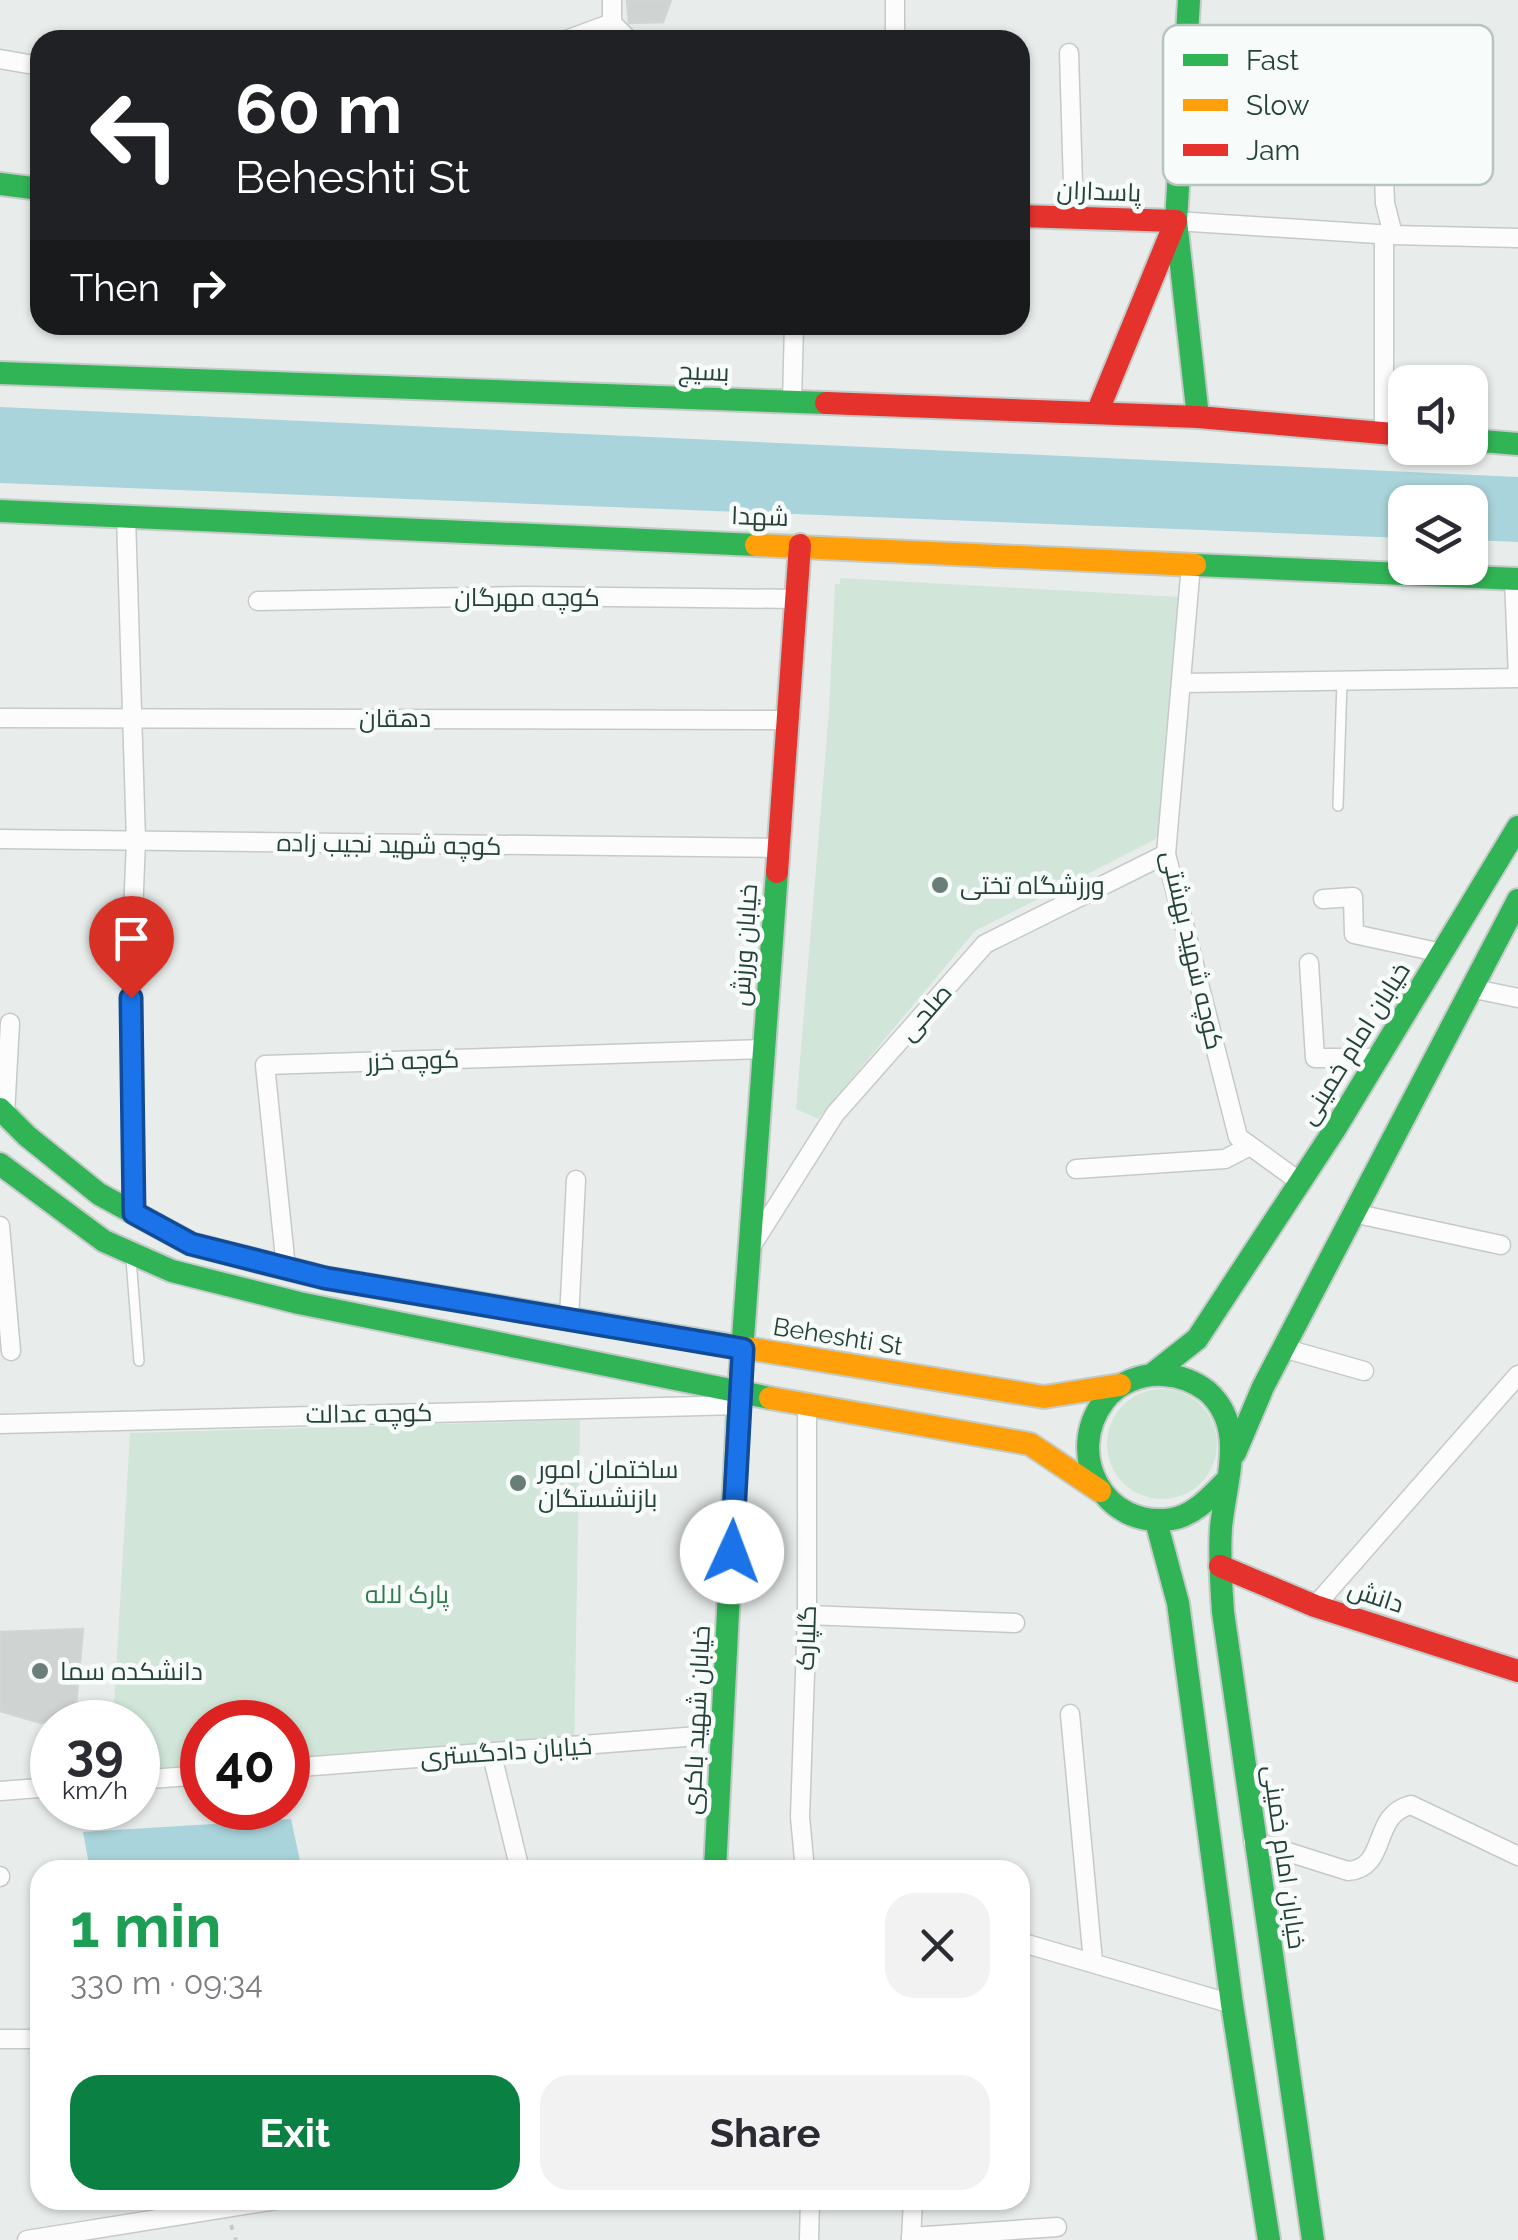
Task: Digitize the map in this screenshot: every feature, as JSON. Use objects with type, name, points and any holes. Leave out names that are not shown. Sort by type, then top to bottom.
[{"type":"main road","points":[[1188,25],[1189,0]]},
{"type":"main road","points":[[0,184],[30,188]]},
{"type":"main road","points":[[1178,185],[1176,222],[1198,418]]},
{"type":"main road","name":"پاسداران","points":[[1030,216],[1176,222]]},
{"type":"main road","points":[[1097,413],[1176,222]]},
{"type":"main road","name":"بسیج","points":[[0,373],[1097,413],[1388,434]]},
{"type":"main road","points":[[1488,442],[1518,444]]},
{"type":"main road","name":"شهدا","points":[[0,511],[1516,578]]},
{"type":"main road","name":"خیابان ورزش","points":[[743,1349],[800,544]]},
{"type":"main road","name":"خیابان امام خمینی","points":[[1154,1373],[1197,1340],[1378,1058],[1518,827]]},
{"type":"main road","name":"خیابان امام خمینی","points":[[1313,2240],[1254,1841],[1220,1566],[1230,1470],[1262,1387],[1517,904]]},
{"type":"main road","name":"Beheshti St","points":[[3,1112],[99,1194],[191,1244],[325,1278],[1044,1397],[1120,1386]]},
{"type":"main road","points":[[4,1171],[104,1241],[172,1271],[739,1399],[807,1405],[1030,1444],[1102,1492],[1117,1507],[1135,1517],[1156,1521],[1178,1519],[1198,1511],[1214,1498],[1230,1470],[1234,1440],[1229,1422],[1208,1390],[1192,1380],[1154,1373],[1120,1386],[1104,1398],[1088,1434],[1087,1455],[1102,1492]]},
{"type":"main road","name":"خیابان شهید باکری","points":[[716,1860],[743,1349]]},
{"type":"main road","points":[[1156,1521],[1178,1603],[1232,2004],[1269,2240]]},
{"type":"main road","name":"دانش","points":[[1220,1566],[1315,1606],[1518,1671]]},
{"type":"street","points":[[612,0],[612,23],[619,30]]},
{"type":"street","points":[[895,0],[895,30]]},
{"type":"street","points":[[593,30],[612,23]]},
{"type":"street","points":[[1068,53],[1074,218]]},
{"type":"street","points":[[0,59],[30,64]]},
{"type":"street","points":[[1385,185],[1392,365]]},
{"type":"street","points":[[1176,222],[1388,235],[1518,238]]},
{"type":"street","points":[[792,402],[794,335]]},
{"type":"street","points":[[126,517],[136,841],[132,937]]},
{"type":"street","name":"کوچه شهید بهشتی","points":[[1191,564],[1166,854],[1238,1137],[1300,1182]]},
{"type":"street","points":[[1181,683],[1518,678],[1516,578]]},
{"type":"street","name":"کوچه مهرگان","points":[[258,601],[525,596],[796,600]]},
{"type":"street","name":"دهقان","points":[[0,718],[789,720]]},
{"type":"street","name":"کوچه شهید نجیب زاده","points":[[0,839],[779,848]]},
{"type":"street","name":"صلحی","points":[[750,1246],[836,1114],[985,944],[1166,854]]},
{"type":"street","points":[[1323,899],[1353,897],[1354,934],[1442,953]]},
{"type":"street","points":[[1309,964],[1314,1058],[1378,1058]]},
{"type":"street","points":[[1470,988],[1518,998]]},
{"type":"street","points":[[131,998],[134,1213]]},
{"type":"street","points":[[3,1112],[10,1022]]},
{"type":"street","name":"کوچه خزر","points":[[286,1268],[265,1065],[764,1049]]},
{"type":"street","points":[[1076,1169],[1225,1159],[1250,1146]]},
{"type":"street","points":[[569,1319],[576,1180]]},
{"type":"street","points":[[1353,1212],[1501,1245]]},
{"type":"street","points":[[0,1226],[11,1351]]},
{"type":"street","points":[[1283,1348],[1364,1371]]},
{"type":"street","points":[[1315,1606],[1518,1375]]},
{"type":"street","name":"کوچه عدالت","points":[[0,1424],[739,1399]]},
{"type":"street","name":"گلپارک","points":[[804,1860],[800,1816],[808,1615],[807,1405]]},
{"type":"street","points":[[808,1615],[1015,1622]]},
{"type":"street","points":[[1070,1714],[1094,1962]]},
{"type":"street","name":"خیابان دادگستری","points":[[310,1766],[724,1734]]},
{"type":"street","points":[[493,1760],[518,1860]]},
{"type":"street","points":[[0,1791],[30,1789]]},
{"type":"street","points":[[1254,1841],[1348,1871],[1360,1870],[1370,1864],[1390,1816],[1398,1808],[1411,1805],[1518,1856]]},
{"type":"street","points":[[1030,1945],[1232,2004]]},
{"type":"street","points":[[0,2040],[30,2039]]},
{"type":"street","points":[[134,2210],[137,2222]]},
{"type":"street","points":[[27,2240],[196,2210]]},
{"type":"street","points":[[809,2240],[810,2210]]},
{"type":"street","points":[[913,2210],[911,2238],[1056,2227]]},
{"type":"lane","points":[[1338,806],[1342,681]]},
{"type":"lane","points":[[130,1252],[140,1361]]},
{"type":"green space","name":"ورزشگاه تختی","points":[[840,578],[1179,597],[1168,820],[1156,839],[975,931],[818,1119],[796,1109],[829,711],[835,584],[840,584]]},
{"type":"green space","points":[[1162,1389],[1183,1393],[1201,1405],[1213,1423],[1217,1444],[1213,1465],[1201,1483],[1183,1495],[1162,1499],[1141,1495],[1123,1483],[1111,1465],[1107,1444],[1111,1423],[1123,1405],[1141,1393]]},
{"type":"green space","name":"پارک لاله","points":[[580,1420],[574,1755],[310,1770],[310,1700],[180,1700],[180,1777],[160,1778],[160,1700],[114,1700],[130,1433]]},
{"type":"water","points":[[0,407],[1518,477],[1518,542],[1488,541],[1488,485],[1388,485],[1388,537],[0,483]]},
{"type":"water","points":[[180,1826],[180,1830],[293,1830],[300,1860],[88,1860],[83,1832]]},
{"type":"building","points":[[627,0],[671,0],[663,22],[629,23]]},
{"type":"building","name":"دانشکده سما","points":[[83,1629],[76,1700],[30,1700],[30,1720],[0,1711],[0,1632]]},
{"type":"traffic: fast","points":[[1188,25],[1189,0]]},
{"type":"traffic: fast","points":[[0,184],[30,188]]},
{"type":"traffic: fast","points":[[1178,185],[1176,221],[1198,417]]},
{"type":"traffic: fast","points":[[0,373],[826,403]]},
{"type":"traffic: fast","points":[[1488,442],[1518,444]]},
{"type":"traffic: fast","points":[[0,511],[756,545]]},
{"type":"traffic: fast","points":[[1195,565],[1518,579]]},
{"type":"traffic: fast","points":[[1154,1373],[1197,1339],[1335,1129],[1518,827]]},
{"type":"traffic: fast","points":[[716,1860],[739,1393],[777,872]]},
{"type":"traffic: fast","points":[[1235,1453],[1263,1387],[1518,900]]},
{"type":"traffic: fast","points":[[0,1109],[99,1194],[191,1244],[325,1278],[728,1345]]},
{"type":"traffic: fast","points":[[0,1164],[104,1241],[172,1271],[299,1303],[770,1398]]},
{"type":"traffic: fast","points":[[1227,1480],[1202,1504],[1180,1517],[1148,1519],[1127,1513],[1110,1500],[1090,1465],[1088,1443],[1104,1401],[1131,1380],[1170,1376],[1207,1391],[1220,1405],[1227,1421],[1231,1455],[1220,1538],[1223,1612],[1313,2240]]},
{"type":"traffic: fast","points":[[1156,1521],[1178,1603],[1232,2004],[1269,2240]]},
{"type":"traffic: slow","points":[[756,545],[1195,565]]},
{"type":"traffic: slow","points":[[728,1345],[1044,1397],[1120,1385]]},
{"type":"traffic: slow","points":[[770,1398],[1030,1444],[1100,1491]]},
{"type":"traffic: jam","points":[[1030,216],[1176,221]]},
{"type":"traffic: jam","points":[[1097,413],[1175,223]]},
{"type":"traffic: jam","points":[[826,403],[1198,417],[1388,434]]},
{"type":"traffic: jam","points":[[777,872],[800,545]]},
{"type":"traffic: jam","points":[[1220,1566],[1315,1606],[1518,1671]]},
{"type":"place","name":"ورزشگاه تختی","points":[[940,885]]},
{"type":"place","name":"ساختمان امور بازنشستگان","points":[[518,1483]]},
{"type":"place","name":"دانشکده سما","points":[[40,1671]]},
{"type":"route","points":[[131,998],[134,1213],[191,1244],[325,1278],[743,1349],[732,1552]]}]
